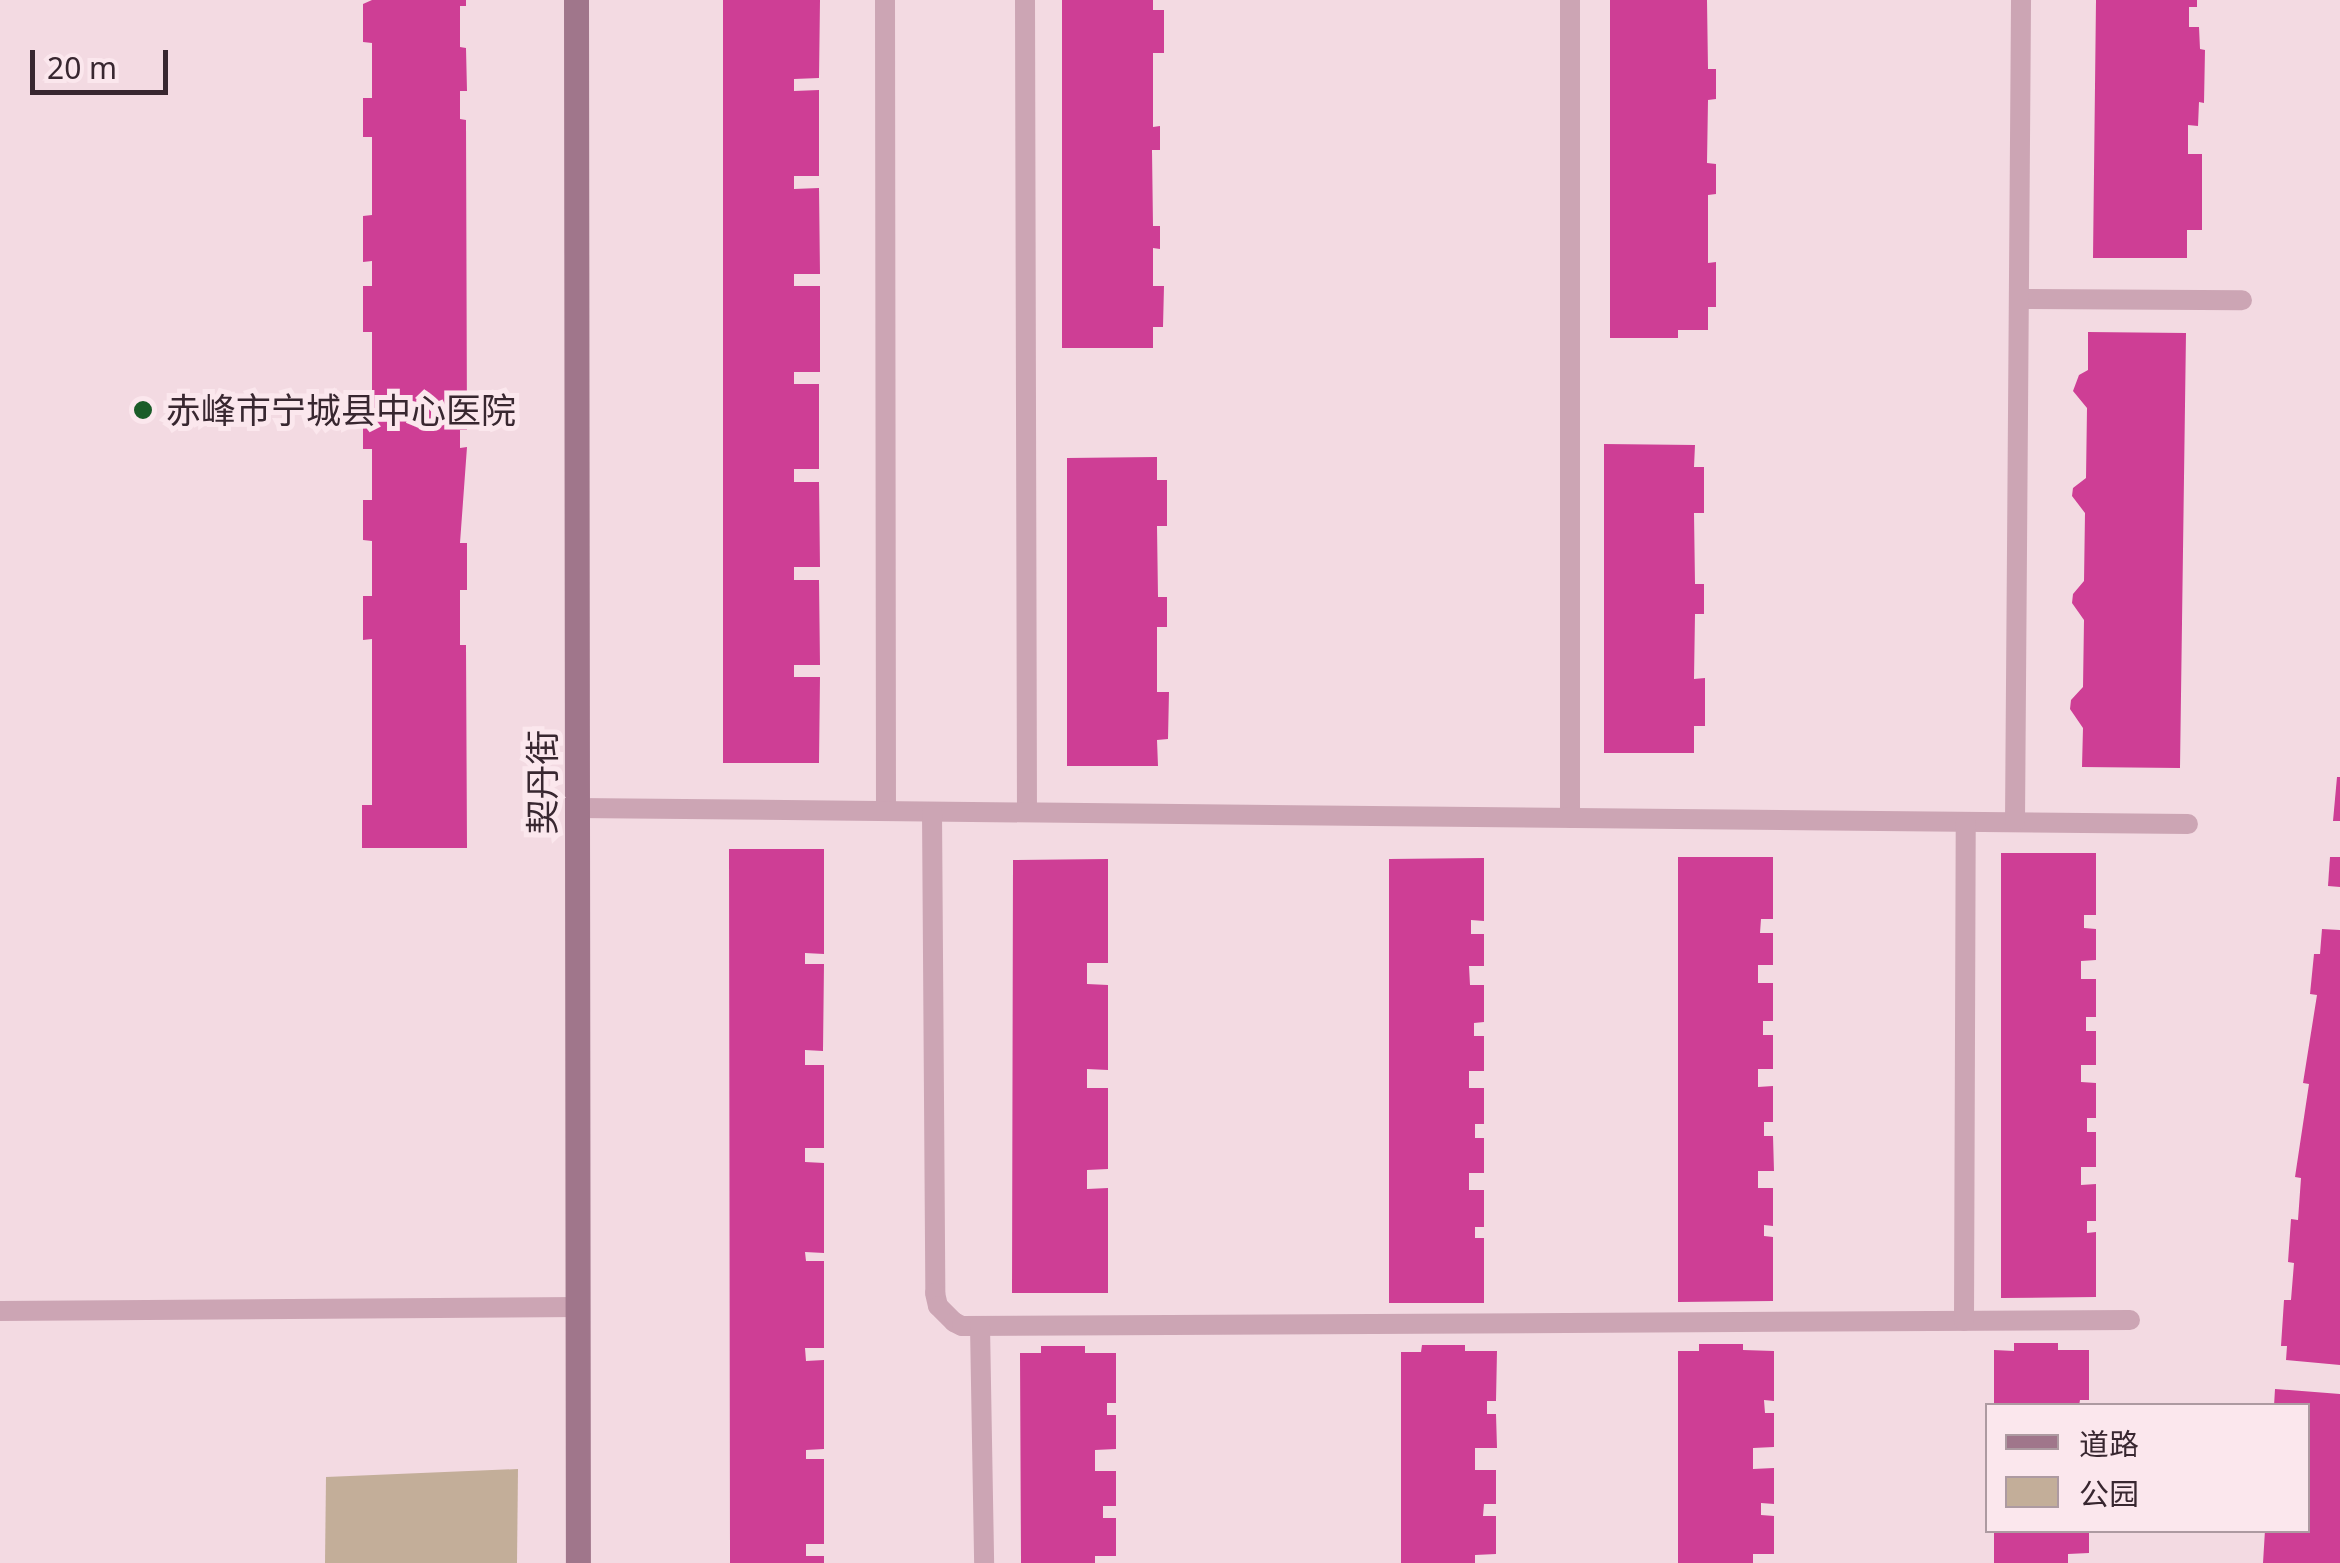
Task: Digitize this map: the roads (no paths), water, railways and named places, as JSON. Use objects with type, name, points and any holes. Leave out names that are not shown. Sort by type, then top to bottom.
[{"type":"main road","name":"契丹街","points":[[576,0],[578,1563]]},
{"type":"lane","points":[[885,0],[886,811]]},
{"type":"lane","points":[[1025,0],[1026,812]]},
{"type":"lane","points":[[1570,0],[1570,818]]},
{"type":"lane","points":[[2015,822],[2021,0]]},
{"type":"lane","points":[[2019,299],[2242,300]]},
{"type":"lane","points":[[577,808],[2188,824]]},
{"type":"lane","points":[[932,812],[935,1294],[938,1306],[954,1322],[980,1326],[2130,1320]]},
{"type":"lane","points":[[1964,1321],[1966,822]]},
{"type":"lane","points":[[0,1311],[578,1307]]},
{"type":"lane","points":[[980,1326],[984,1563]]},
{"type":"place","name":"赤峰市宁城县中心医院","points":[[143,410]]}]
